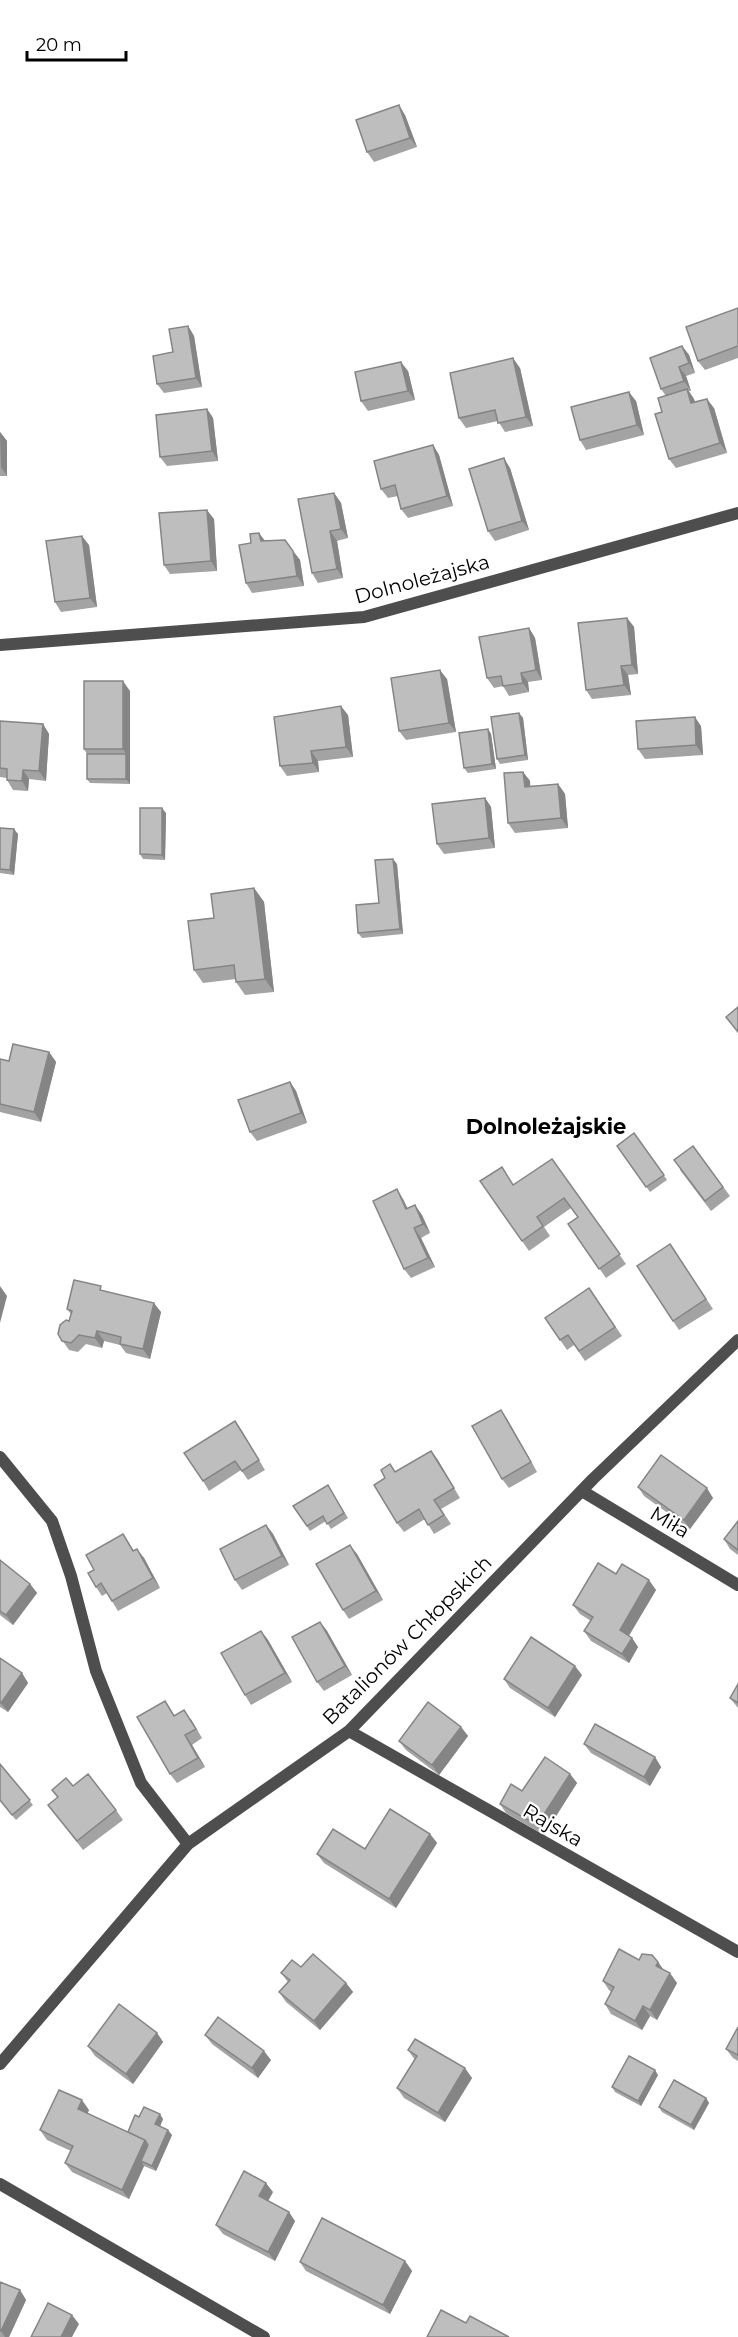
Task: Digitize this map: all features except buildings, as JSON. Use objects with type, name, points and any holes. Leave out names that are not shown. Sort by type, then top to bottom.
[{"type":"street","name":"Dolnoleżajska","points":[[0,645],[364,617],[738,513]]},
{"type":"street","name":"Batalionów Chłopskich","points":[[0,2064],[188,1844],[349,1731],[582,1491],[738,1340]]},
{"type":"street","points":[[0,1457],[52,1521],[71,1576],[96,1671],[141,1783],[188,1844]]},
{"type":"street","name":"Miła","points":[[582,1491],[738,1585]]},
{"type":"street","name":"Rajska","points":[[349,1731],[738,1952]]},
{"type":"street","points":[[0,2184],[264,2337]]},
{"type":"district","name":"Dolnoleżajskie","points":[[546,1126]]}]
